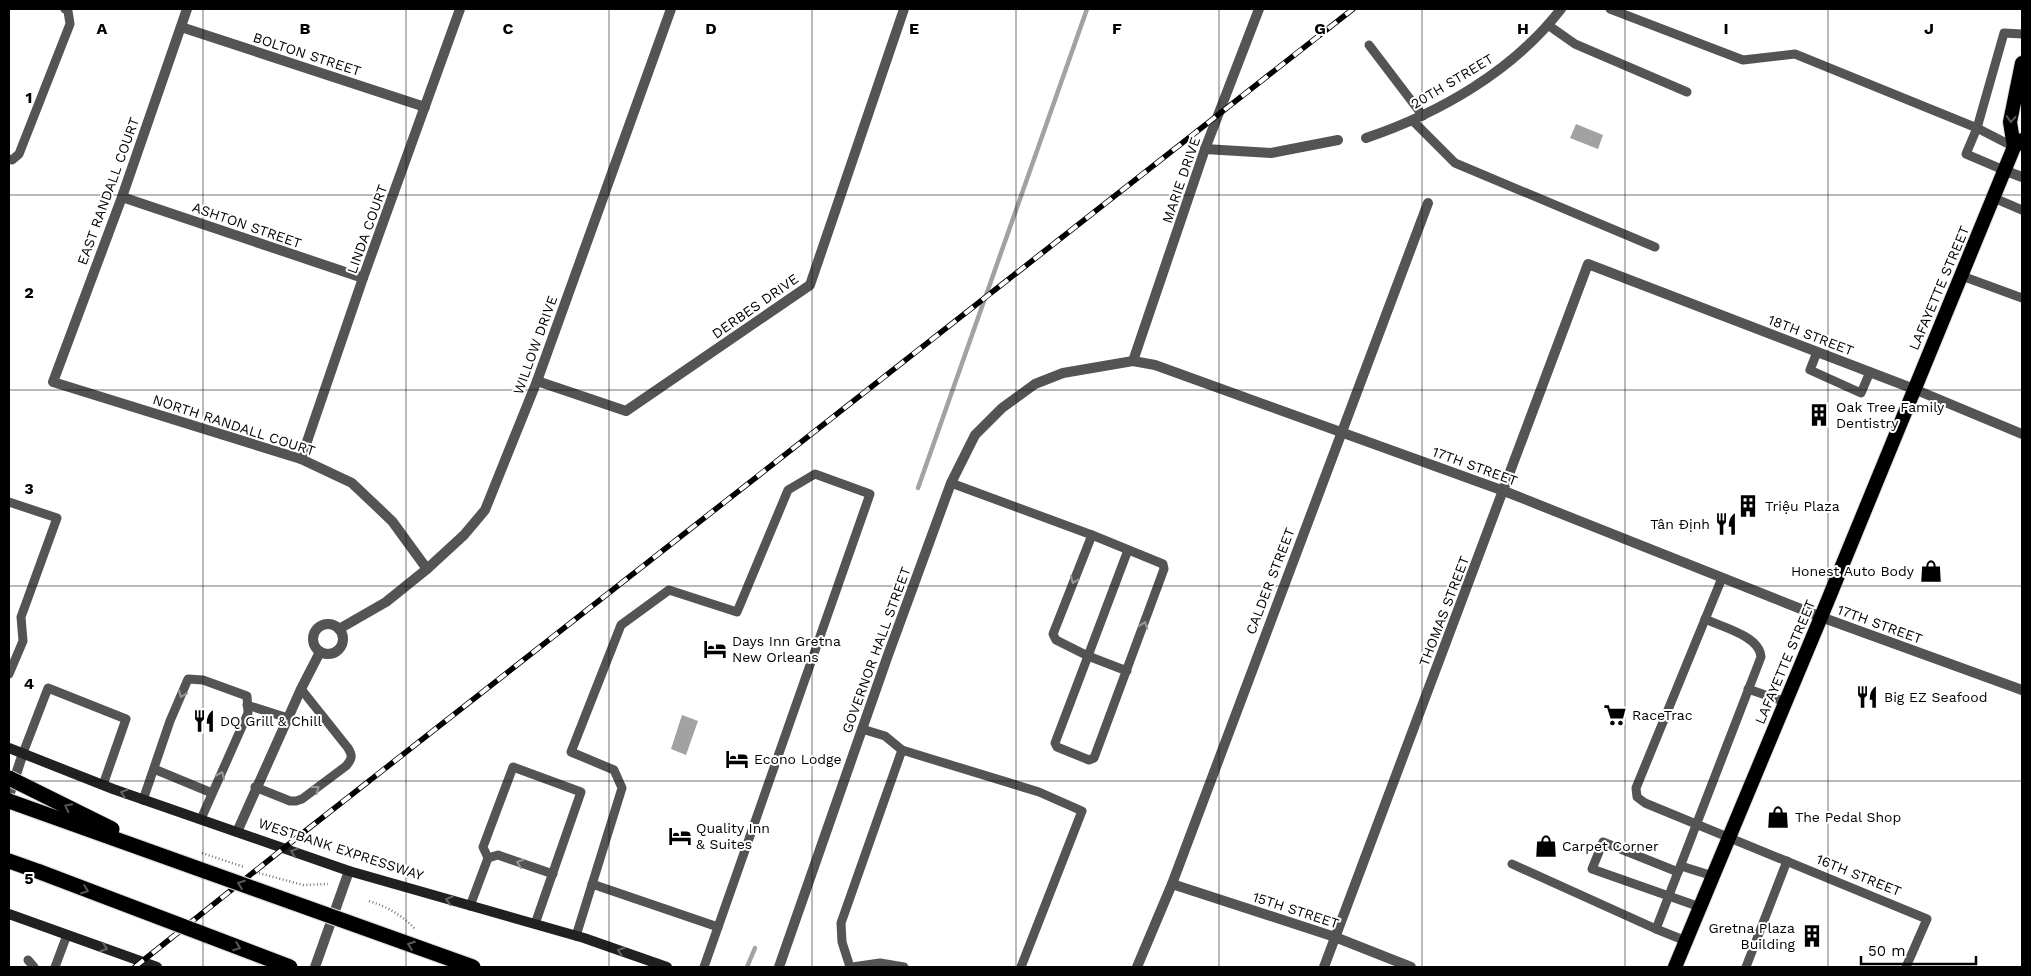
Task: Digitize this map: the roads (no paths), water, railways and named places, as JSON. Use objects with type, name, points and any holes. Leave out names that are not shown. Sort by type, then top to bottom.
[{"type":"highway","points":[[2018,144],[2010,122],[2022,63]]},
{"type":"highway","name":"LAFAYETTE STREET","points":[[1675,967],[1822,618],[1914,389],[2018,144]]},
{"type":"highway","points":[[9,778],[174,860]]},
{"type":"highway","points":[[9,801],[473,967]]},
{"type":"highway","points":[[9,863],[40,872],[290,967]]},
{"type":"main road","name":"WESTBANK EXPRESSWAY","points":[[9,748],[143,800],[349,871],[576,936],[667,967]]},
{"type":"main road","points":[[9,914],[157,967]]},
{"type":"street","name":"EAST RANDALL COURT","points":[[53,382],[122,197],[187,9]]},
{"type":"street","name":"LINDA COURT","points":[[301,459],[363,278],[460,9]]},
{"type":"street","name":"WILLOW DRIVE","points":[[339,629],[386,602],[427,569],[464,535],[486,510],[537,381],[671,9]]},
{"type":"street","name":"DERBES DRIVE","points":[[537,381],[626,411],[810,285],[904,9]]},
{"type":"street","name":"MARIE DRIVE","points":[[1133,361],[1205,149],[1259,9]]},
{"type":"street","name":"20TH STREET","points":[[1366,138],[1418,118],[1457,97],[1505,65],[1548,25],[1561,9]]},
{"type":"street","name":"BOLTON STREET","points":[[181,27],[425,106]]},
{"type":"street","points":[[1205,149],[1271,153],[1338,140]]},
{"type":"street","points":[[2006,171],[2022,177]]},
{"type":"street","name":"ASHTON STREET","points":[[122,197],[363,278]]},
{"type":"street","name":"CALDER STREET","points":[[1137,967],[1172,884],[1428,203]]},
{"type":"street","name":"18TH STREET","points":[[1588,264],[1914,389],[2022,434]]},
{"type":"street","name":"THOMAS STREET","points":[[1324,967],[1504,492],[1588,264]]},
{"type":"street","name":"17TH STREET","points":[[951,483],[975,435],[1002,408],[1036,384],[1063,373],[1133,361],[1155,365],[1341,431],[1504,492],[1822,618],[2022,690]]},
{"type":"street","name":"NORTH RANDALL COURT","points":[[53,382],[301,459],[352,483],[392,521],[427,569]]},
{"type":"street","name":"GOVERNOR HALL STREET","points":[[779,967],[951,483]]},
{"type":"street","points":[[321,624],[331,624],[339,629],[343,638],[340,648],[331,654],[320,652],[316,649],[312,640],[314,631],[321,624]]},
{"type":"street","points":[[236,832],[255,787],[320,652]]},
{"type":"street","points":[[9,796],[23,753]]},
{"type":"street","points":[[315,967],[349,871]]},
{"type":"street","name":"15TH STREET","points":[[1172,884],[1335,937],[1411,967]]},
{"type":"lane","points":[[9,159],[12,160],[19,154],[70,24],[68,11],[65,9]]},
{"type":"lane","points":[[1610,9],[1742,60],[1795,54],[2018,144]]},
{"type":"lane","points":[[1548,25],[1575,44],[1686,92]]},
{"type":"lane","points":[[2006,171],[1966,154],[1977,128],[2004,33],[2022,34]]},
{"type":"lane","points":[[1368,45],[1418,118],[1456,163],[1655,246]]},
{"type":"lane","points":[[1994,198],[2022,210]]},
{"type":"lane","points":[[1962,276],[2022,298]]},
{"type":"lane","points":[[1817,352],[1810,370],[1860,393],[1870,372]]},
{"type":"lane","points":[[576,936],[622,788],[614,770],[570,752],[621,625],[669,590],[737,612],[788,490],[815,474],[870,494],[704,967]]},
{"type":"lane","points":[[951,483],[1161,562],[1164,569],[1127,671],[1094,758],[1089,760],[1057,747],[1055,743],[1128,550]]},
{"type":"lane","points":[[9,502],[57,518],[21,617],[23,641],[9,674]]},
{"type":"lane","points":[[1092,535],[1053,634],[1056,640],[1088,656],[1127,671]]},
{"type":"lane","points":[[1656,929],[1762,657],[1761,650],[1751,639],[1705,619],[1722,578]]},
{"type":"lane","name":"16TH STREET","points":[[1705,619],[1636,788],[1637,797],[1640,801],[1927,918],[1906,967]]},
{"type":"lane","points":[[143,800],[170,721],[188,680],[203,680],[247,696],[248,713],[201,819]]},
{"type":"lane","points":[[23,753],[48,688],[126,719],[103,785]]},
{"type":"lane","points":[[255,787],[290,801],[302,799],[352,760],[352,754],[348,748],[301,689]]},
{"type":"lane","points":[[1748,689],[1786,702]]},
{"type":"lane","points":[[248,705],[288,718]]},
{"type":"lane","points":[[862,729],[885,736],[902,750],[1039,792],[1082,811],[1021,967]]},
{"type":"lane","points":[[902,750],[842,923],[842,942],[851,967],[880,963],[904,967]]},
{"type":"lane","points":[[470,906],[488,858],[483,847],[513,767],[581,792],[536,924]]},
{"type":"lane","points":[[154,769],[212,793]]},
{"type":"lane","points":[[1700,907],[1592,869],[1603,842],[1679,869],[1713,876]]},
{"type":"lane","points":[[488,858],[498,855],[553,874]]},
{"type":"lane","points":[[1746,967],[1787,861]]},
{"type":"lane","points":[[1512,864],[1686,941]]},
{"type":"lane","points":[[592,884],[718,927]]},
{"type":"lane","points":[[55,967],[67,935]]},
{"type":"waterway","points":[[918,488],[1087,9]]},
{"type":"waterway","points":[[747,967],[755,948]]},
{"type":"railway","points":[[135,967],[299,836],[1353,9]]},
{"type":"place","name":"Oak Tree Family Dentistry","points":[[1819,415]]},
{"type":"place","name":"Triệu Plaza","points":[[1748,506]]},
{"type":"place","name":"Tân Định","points":[[1726,524]]},
{"type":"place","name":"Honest Auto Body","points":[[1931,571]]},
{"type":"place","name":"Days Inn Gretna New Orleans","points":[[715,649]]},
{"type":"place","name":"Big EZ Seafood","points":[[1867,697]]},
{"type":"place","name":"RaceTrac","points":[[1615,715]]},
{"type":"place","name":"DQ Grill & Chill","points":[[204,721]]},
{"type":"place","name":"Econo Lodge","points":[[737,759]]},
{"type":"place","name":"The Pedal Shop","points":[[1778,817]]},
{"type":"place","name":"Quality Inn & Suites","points":[[680,836]]},
{"type":"place","name":"Carpet Corner","points":[[1546,846]]},
{"type":"place","name":"Gretna Plaza Building","points":[[1812,936]]}]
